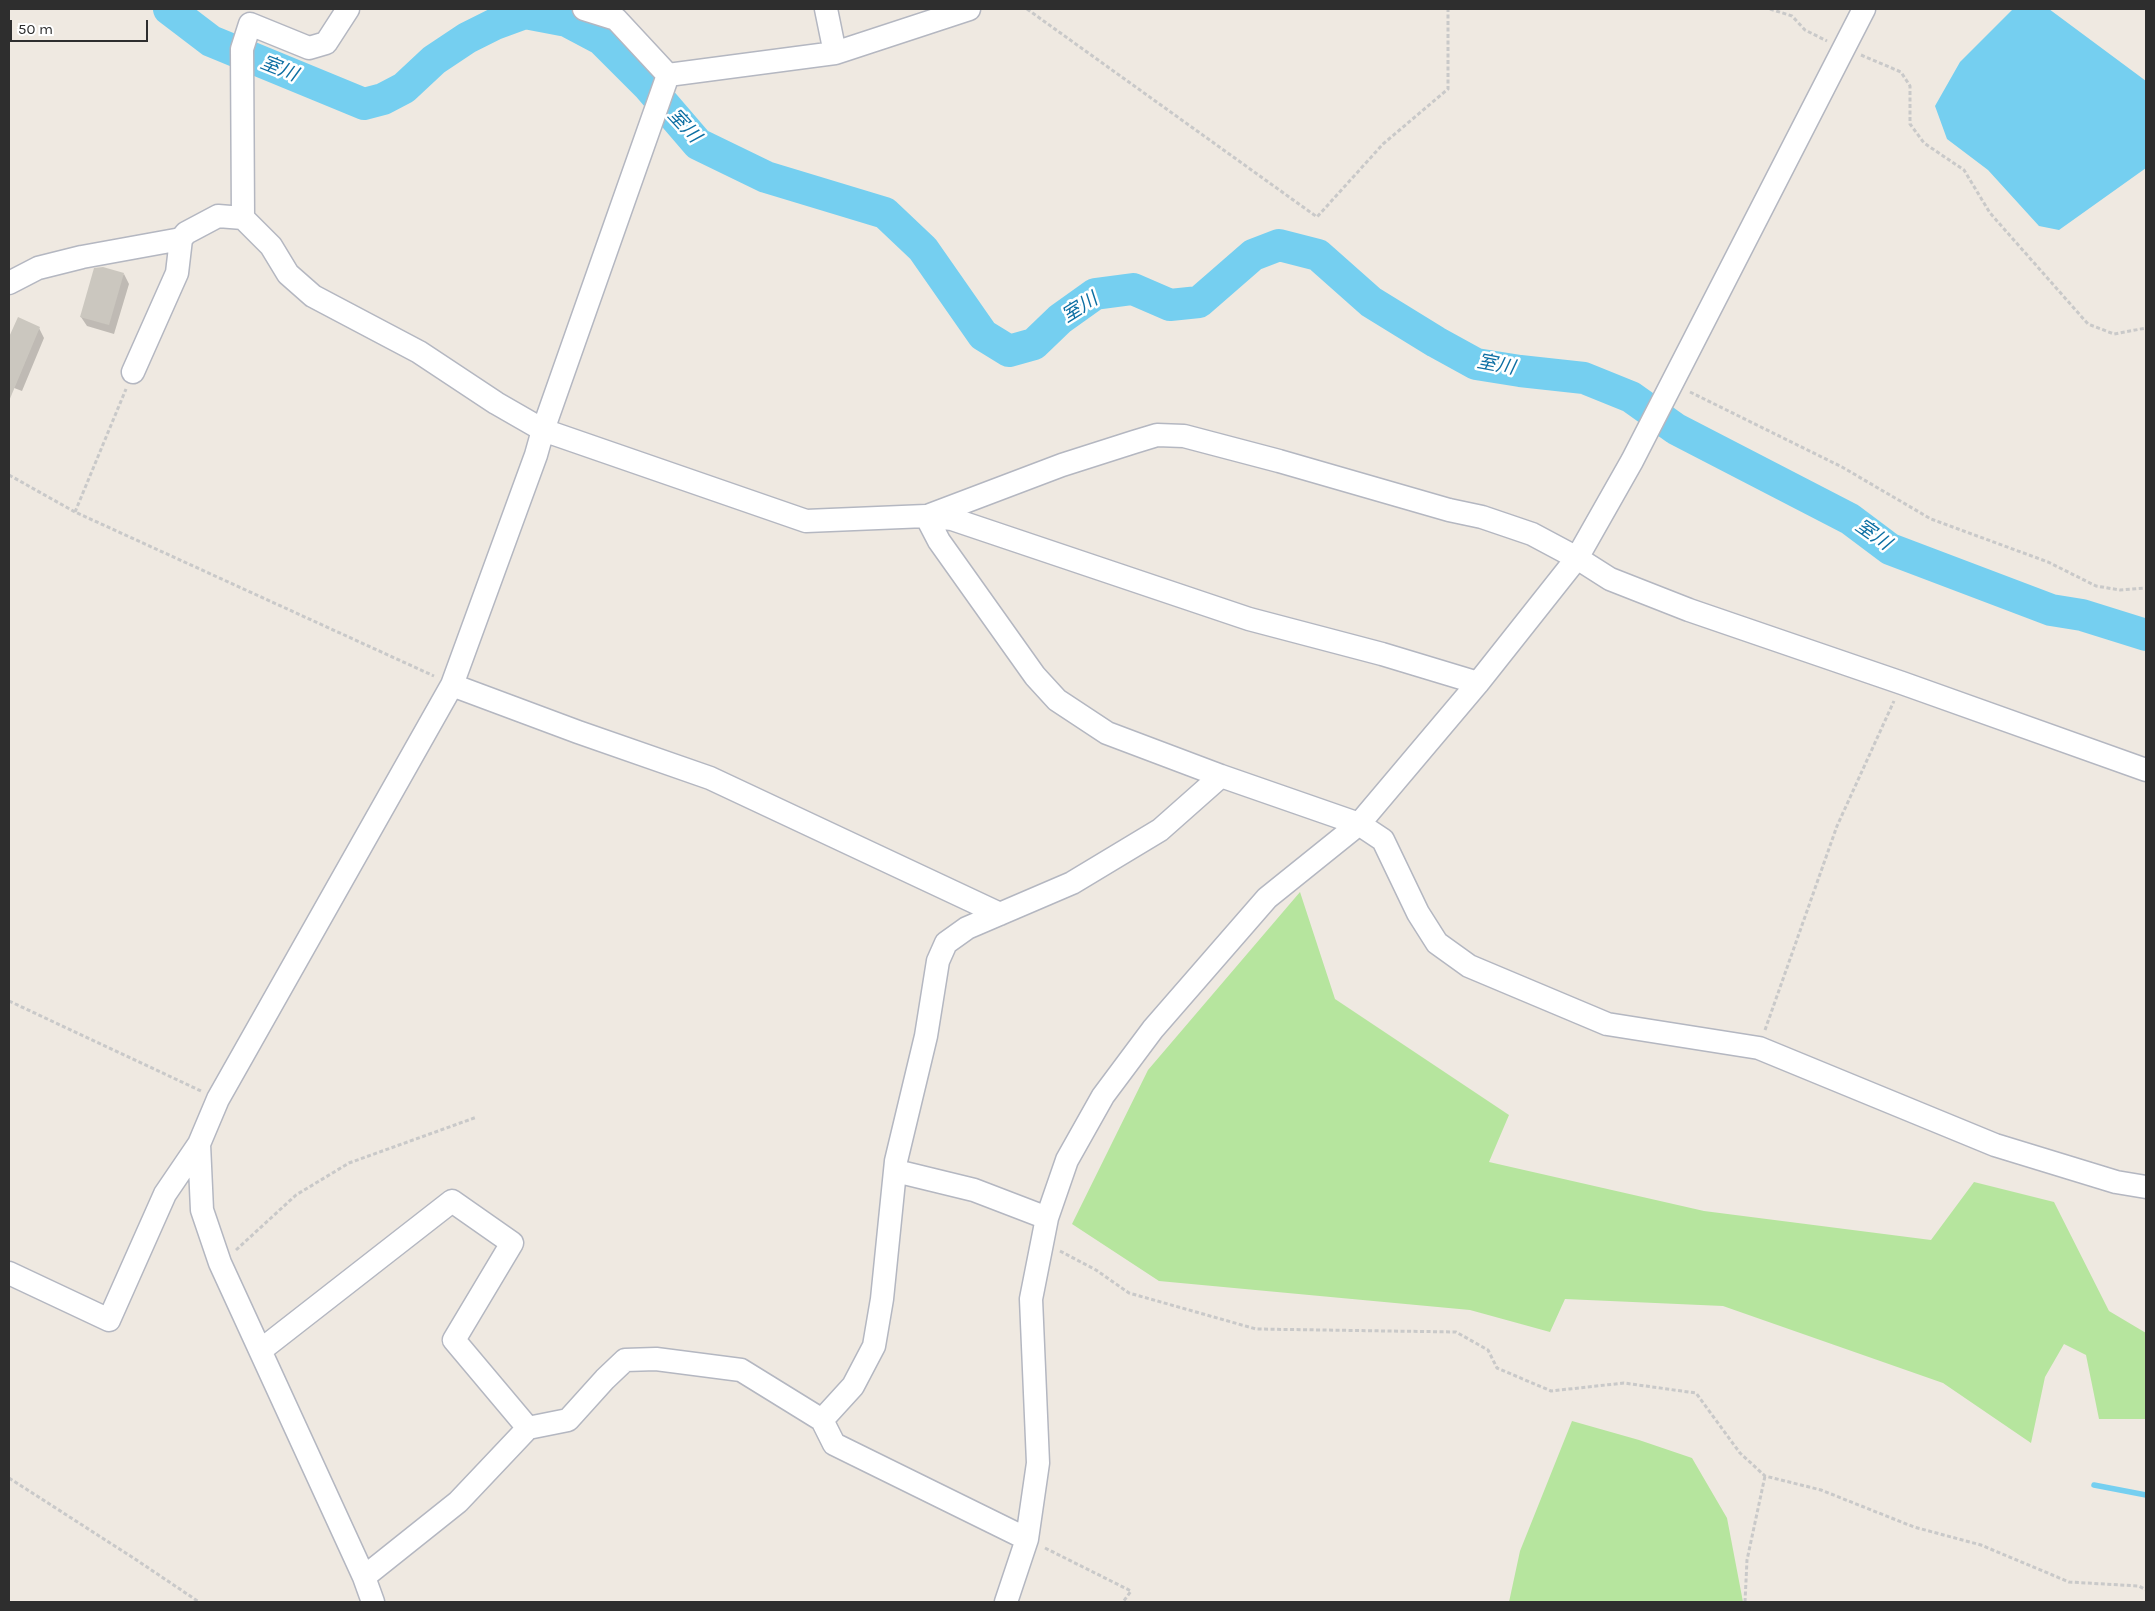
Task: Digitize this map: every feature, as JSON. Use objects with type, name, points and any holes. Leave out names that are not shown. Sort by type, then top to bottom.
[{"type":"street","points":[[243,218],[242,49],[250,24],[309,48],[326,43],[348,9]]},
{"type":"street","points":[[584,9],[616,19],[668,75]]},
{"type":"street","points":[[826,9],[835,53]]},
{"type":"street","points":[[668,75],[835,53],[969,9]]},
{"type":"street","points":[[1006,1602],[1027,1539],[1038,1463],[1031,1299],[1047,1218],[1066,1160],[1103,1096],[1153,1029],[1267,898],[1359,824],[1478,683],[1577,558],[1632,461],[1864,9]]},
{"type":"street","points":[[9,1273],[109,1320],[165,1194],[199,1144],[218,1099],[452,685],[536,455],[543,430],[668,75]]},
{"type":"street","points":[[133,372],[177,273],[181,239],[186,233],[218,216],[243,218],[271,246],[288,274],[313,296],[419,352],[496,404],[543,430],[806,521],[926,516],[952,519],[1249,619],[1382,654],[1478,683]]},
{"type":"street","points":[[9,283],[38,268],[82,257],[181,239]]},
{"type":"street","points":[[926,516],[1062,465],[1134,442],[1157,436],[1184,436],[1279,461],[1448,510],[1482,517],[1532,534],[1577,558],[1610,579],[1689,610],[1902,682],[2146,770]]},
{"type":"street","points":[[926,516],[939,541],[1035,676],[1057,700],[1106,732],[1221,776],[1359,824],[1383,840],[1418,913],[1437,943],[1469,966],[1606,1024],[1759,1048],[1995,1145],[2116,1182],[2146,1187]]},
{"type":"street","points":[[452,685],[710,778],[1000,914]]},
{"type":"street","points":[[822,1420],[852,1386],[874,1346],[882,1298],[896,1161],[926,1036],[938,961],[946,943],[966,928],[1072,883],[1160,830],[1221,776]]},
{"type":"street","points":[[199,1144],[202,1210],[220,1263],[364,1577],[373,1602]]},
{"type":"street","points":[[896,1171],[974,1190],[1047,1218]]},
{"type":"street","points":[[261,1350],[452,1201],[512,1243],[454,1340],[528,1428]]},
{"type":"street","points":[[364,1577],[458,1502],[528,1428],[568,1420],[625,1360],[656,1359],[741,1370],[822,1420],[834,1444],[1027,1539]]},
{"type":"path","points":[[1026,9],[1317,217],[1383,144],[1448,89],[1448,9]]},
{"type":"path","points":[[1770,9],[1792,16],[1804,30],[1901,72],[1910,86],[1910,124],[1924,143],[1964,170],[1990,213],[2088,324],[2114,334],[2146,328]]},
{"type":"path","points":[[75,512],[133,372]]},
{"type":"path","points":[[1672,384],[1842,467],[1931,519],[2048,562],[2096,586],[2120,590],[2146,588]]},
{"type":"path","points":[[9,474],[75,512],[452,685]]},
{"type":"path","points":[[1759,1048],[1837,826],[1902,682]]},
{"type":"path","points":[[9,1001],[218,1099]]},
{"type":"path","points":[[220,1263],[296,1196],[349,1163],[477,1117]]},
{"type":"path","points":[[1056,1248],[1096,1270],[1129,1293],[1256,1329],[1456,1332],[1488,1350],[1497,1368],[1551,1391],[1624,1383],[1696,1393],[1740,1453],[1765,1476],[1821,1490],[1914,1527],[1981,1546],[2069,1582],[2139,1586],[2146,1590]]},
{"type":"path","points":[[1745,1602],[1747,1560],[1765,1476]]},
{"type":"path","points":[[9,1478],[199,1602]]},
{"type":"path","points":[[1027,1539],[1131,1591],[1123,1602]]},
{"type":"green space","points":[[1300,892],[1335,999],[1509,1115],[1489,1162],[1704,1211],[1931,1240],[1974,1182],[2054,1202],[2109,1311],[2146,1333],[2146,1419],[2099,1419],[2086,1355],[2064,1344],[2045,1377],[2031,1443],[1943,1383],[1723,1306],[1565,1299],[1550,1332],[1470,1310],[1159,1281],[1072,1224],[1148,1070]]},
{"type":"green space","points":[[1572,1421],[1639,1440],[1692,1458],[1727,1518],[1743,1602],[1509,1602],[1520,1551]]},
{"type":"water","points":[[2013,9],[2049,9],[2146,81],[2146,168],[2059,230],[2039,226],[1988,170],[1947,139],[1935,106],[1960,62]]},
{"type":"building","points":[[103,267],[124,273],[109,325],[80,317],[94,268]]},
{"type":"building","points":[[18,317],[40,327],[9,401],[9,337]]},
{"type":"waterway","name":"室川","points":[[169,9],[211,41],[364,104],[383,99],[404,88],[434,60],[467,38],[495,24],[525,13],[567,21],[601,39],[649,87],[698,144],[766,177],[885,213],[923,249],[983,335],[1009,351],[1034,344],[1060,319],[1095,294],[1133,289],[1170,305],[1199,302],[1253,255],[1279,245],[1318,255],[1371,302],[1476,364],[1584,378],[1631,397],[1676,429],[1850,519],[1890,549],[2051,610],[2082,615],[2146,635]]},
{"type":"waterway","points":[[2094,1485],[2146,1495]]}]
